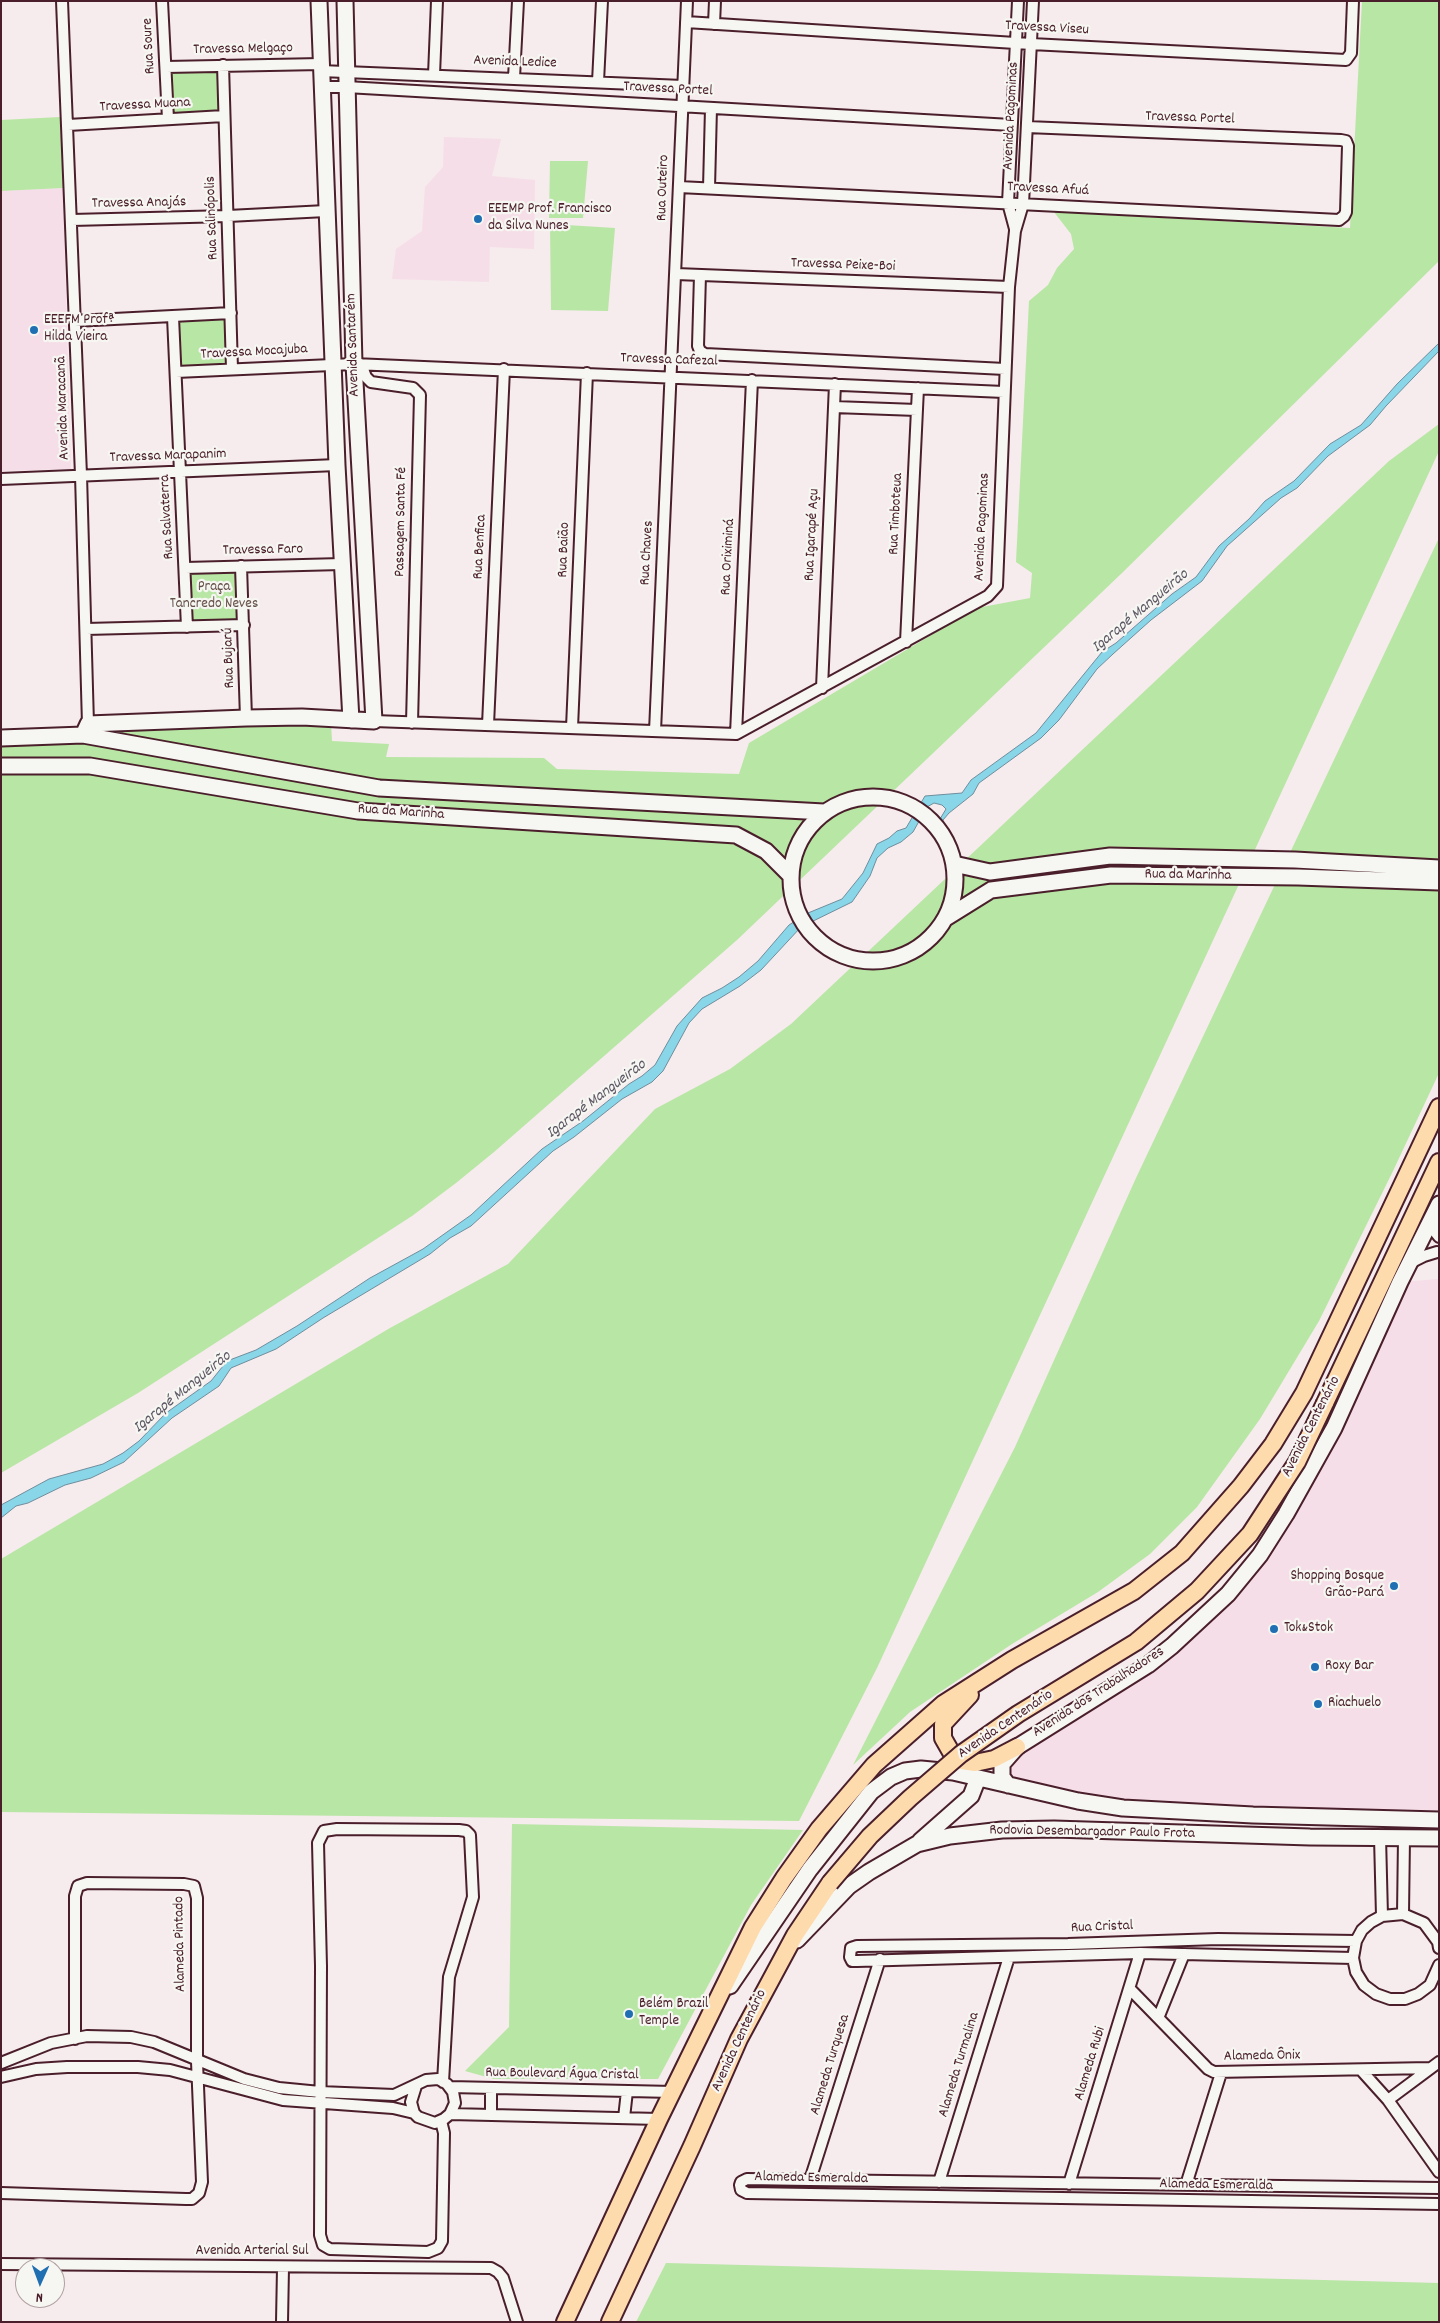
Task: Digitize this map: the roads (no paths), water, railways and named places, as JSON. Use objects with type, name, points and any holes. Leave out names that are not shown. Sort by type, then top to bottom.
[{"type":"main road","name":"Avenida Santarém","points":[[319,1],[336,465],[351,720]]},
{"type":"main road","name":"Avenida Santarém","points":[[345,1],[346,87],[357,364],[374,721]]},
{"type":"main road","points":[[349,687],[364,691],[372,688]]},
{"type":"main road","name":"Rua da Marinha","points":[[1,738],[246,718],[374,721]]},
{"type":"main road","name":"Rua da Marinha","points":[[86,730],[379,788],[824,812]]},
{"type":"main road","name":"Rua da Marinha","points":[[1,766],[90,766],[358,811],[736,835],[766,851],[790,875]]},
{"type":"main road","points":[[867,798],[895,800],[912,807],[928,817],[940,831],[949,847],[954,864],[956,883],[953,901],[946,918],[922,946],[906,955],[888,960],[867,962],[835,953],[818,941],[806,927],[797,912],[792,894],[790,875],[793,857],[800,840],[810,825],[824,812],[840,804],[867,798]]},
{"type":"main road","name":"Rua da Marinha","points":[[954,864],[990,872],[1110,856],[1295,860],[1439,868]]},
{"type":"main road","name":"Rua da Marinha","points":[[946,918],[990,890],[1111,875],[1298,877],[1439,882]]},
{"type":"main road","name":"Avenida Centenário","points":[[565,2322],[659,2119],[753,1928],[784,1878],[846,1796],[874,1765],[943,1704],[1012,1660],[1106,1608],[1160,1572],[1182,1553],[1240,1486],[1272,1444],[1304,1393],[1439,1107]]},
{"type":"main road","name":"Avenida Centenário","points":[[610,2322],[692,2146],[738,2039],[786,1951],[830,1883],[870,1836],[960,1754],[1018,1714],[1136,1642],[1197,1591],[1250,1534],[1297,1462],[1439,1162]]},
{"type":"main road","name":"Avenida dos Trabalhadores","points":[[1017,1747],[1148,1665],[1172,1646],[1228,1594],[1260,1555],[1286,1514],[1334,1428],[1436,1211]]},
{"type":"main road","points":[[1012,1660],[961,1703],[943,1724],[942,1732],[945,1744],[951,1752],[962,1760],[969,1762],[994,1759],[1017,1747]]},
{"type":"main road","points":[[1008,1785],[1002,1777],[1002,1764],[1017,1747]]},
{"type":"main road","name":"Rodovia Desembargador Paulo Frota","points":[[905,1771],[937,1769],[1078,1801],[1123,1808],[1335,1818],[1439,1820]]},
{"type":"main road","name":"Avenida Centenário","points":[[711,2014],[810,1869],[871,1792],[891,1777],[905,1771]]},
{"type":"main road","points":[[917,1844],[971,1796],[978,1778]]},
{"type":"main road","points":[[1310,1837],[1304,1832],[1306,1824],[1328,1823],[1335,1818]]},
{"type":"main road","name":"Rodovia Desembargador Paulo Frota","points":[[786,1951],[849,1886],[917,1844],[950,1836],[1002,1830],[1054,1829],[1310,1837],[1439,1838]]},
{"type":"street","name":"Avenida Maracanã","points":[[62,1],[81,476],[86,629],[86,730]]},
{"type":"street","name":"Rua Soure","points":[[162,1],[168,119]]},
{"type":"street","points":[[434,75],[437,1]]},
{"type":"street","points":[[514,78],[518,1]]},
{"type":"street","points":[[598,82],[602,1]]},
{"type":"street","name":"Rua Outeiro","points":[[672,376],[687,1]]},
{"type":"street","points":[[714,24],[715,1]]},
{"type":"street","name":"Avenida Pagominas","points":[[1015,230],[1008,203],[1018,1]]},
{"type":"street","name":"Avenida Pagominas","points":[[736,734],[988,596],[997,586],[1009,287],[1015,230],[1023,204],[1033,1]]},
{"type":"street","name":"Travessa Viseu","points":[[686,22],[1031,44],[1346,60],[1351,53],[1353,1]]},
{"type":"street","name":"Travessa Melgaço","points":[[166,67],[222,65],[321,67],[346,71]]},
{"type":"street","name":"Rua Salinópolis","points":[[222,65],[232,369]]},
{"type":"street","name":"Avenida Ledice","points":[[346,71],[683,86]]},
{"type":"street","name":"Travessa Portel","points":[[322,87],[1012,125]]},
{"type":"street","points":[[709,188],[711,108]]},
{"type":"street","name":"Travessa Muana","points":[[68,125],[224,116]]},
{"type":"street","name":"Travessa Portel","points":[[1027,126],[1341,140],[1346,141],[1348,146]]},
{"type":"street","name":"Travessa Afuá","points":[[679,187],[1338,220],[1346,212],[1348,146]]},
{"type":"street","name":"Travessa Anajás","points":[[72,220],[228,216],[326,211]]},
{"type":"street","name":"Travessa Peixe-Boi","points":[[676,274],[1009,287]]},
{"type":"street","name":"Travessa Cafezal","points":[[700,275],[698,346],[700,351],[705,354],[1005,369]]},
{"type":"street","points":[[75,321],[231,313]]},
{"type":"street","name":"Rua Salvaterra","points":[[173,317],[187,626]]},
{"type":"street","name":"Travessa Cafezal","points":[[332,365],[357,364],[504,369],[1004,392]]},
{"type":"street","name":"Passagem Santa Fé","points":[[357,364],[371,382],[413,388],[420,395],[412,723]]},
{"type":"street","name":"Travessa Mocajuba","points":[[176,372],[332,365]]},
{"type":"street","name":"Rua Benfica","points":[[488,726],[504,369]]},
{"type":"street","name":"Rua Baião","points":[[572,728],[588,373]]},
{"type":"street","name":"Rua Chaves","points":[[655,732],[672,376]]},
{"type":"street","name":"Rua Oriximiná","points":[[736,734],[752,380]]},
{"type":"street","name":"Rua Igarapé Açu","points":[[822,688],[835,384]]},
{"type":"street","name":"Rua Timboteua","points":[[906,642],[918,388]]},
{"type":"street","points":[[834,406],[917,410]]},
{"type":"street","name":"Travessa Marapanim","points":[[1,479],[336,465]]},
{"type":"street","name":"Travessa Faro","points":[[185,568],[342,564]]},
{"type":"street","name":"Rua Bujarú","points":[[241,566],[246,718]]},
{"type":"street","points":[[86,629],[244,625]]},
{"type":"street","name":"Rua da Marinha","points":[[374,721],[736,734]]},
{"type":"street","points":[[1436,1211],[1435,1232],[1439,1238]]},
{"type":"street","points":[[1410,1263],[1437,1252]]},
{"type":"street","points":[[1,2077],[36,2069],[101,2066],[170,2070],[243,2091],[283,2100],[320,2104],[393,2108],[414,2113],[429,2122],[441,2121],[450,2114],[455,2103],[447,2084],[449,1977],[473,1897],[470,1835],[466,1831],[459,1830],[337,1828],[324,1831],[318,1843],[321,1966],[320,2092],[320,2104],[320,2238],[323,2245],[330,2249],[428,2252],[440,2246],[444,2133],[441,2121]]},
{"type":"street","points":[[1380,1837],[1382,1916]]},
{"type":"street","points":[[1403,1914],[1404,1838]]},
{"type":"street","name":"Alameda Pintado","points":[[75,2039],[75,1896],[78,1886],[86,1883],[188,1884],[196,1889],[198,1898],[197,2062]]},
{"type":"street","points":[[1438,1944],[1424,1923],[1403,1914],[1382,1916],[1362,1930],[1356,1941],[1353,1958],[1356,1972],[1364,1985],[1376,1994],[1390,1999],[1404,1999],[1418,1994],[1430,1985],[1439,1965]]},
{"type":"street","points":[[1215,1954],[1218,1939]]},
{"type":"street","name":"Rua Cristal","points":[[1353,1958],[1140,1953],[854,1961],[850,1954],[858,1946],[1068,1944],[1218,1939],[1356,1941]]},
{"type":"street","points":[[1066,1956],[1068,1944]]},
{"type":"street","points":[[940,1958],[941,1945]]},
{"type":"street","name":"Alameda Rubi","points":[[1069,2184],[1140,1953]]},
{"type":"street","points":[[1159,2016],[1184,1954]]},
{"type":"street","name":"Alameda Turmalina","points":[[939,2182],[1009,1957]]},
{"type":"street","name":"Alameda Turquesa","points":[[810,2180],[880,1959]]},
{"type":"street","name":"Alameda Ônix","points":[[1130,1989],[1159,2016],[1208,2070],[1221,2073],[1361,2070],[1434,2065]]},
{"type":"street","points":[[1,2063],[51,2043],[109,2034],[142,2038],[197,2062],[244,2079],[279,2088],[320,2092],[394,2095],[432,2079],[447,2084]]},
{"type":"street","points":[[1,2192],[186,2199],[196,2196],[202,2182],[197,2062]]},
{"type":"street","name":"Alameda Ônix","points":[[1388,2100],[1434,2065]]},
{"type":"street","points":[[1361,2070],[1388,2100],[1439,2172]]},
{"type":"street","points":[[1186,2185],[1221,2073]]},
{"type":"street","name":"Rua Boulevard Água Cristal","points":[[447,2084],[491,2088],[673,2092]]},
{"type":"street","points":[[414,2113],[410,2102],[416,2086]]},
{"type":"street","points":[[491,2088],[492,2114]]},
{"type":"street","points":[[624,2118],[627,2091]]},
{"type":"street","points":[[450,2114],[659,2119]]},
{"type":"street","name":"Alameda Esmeralda","points":[[1434,2204],[745,2193],[741,2190],[740,2185],[745,2180],[873,2180],[1439,2188]]},
{"type":"street","points":[[868,2195],[873,2180]]},
{"type":"street","points":[[996,2197],[1000,2183]]},
{"type":"street","points":[[1121,2199],[1125,2185]]},
{"type":"street","points":[[1244,2201],[1245,2186]]},
{"type":"street","points":[[1427,2188],[1434,2204]]},
{"type":"street","name":"Avenida Arterial Sul","points":[[1,2264],[283,2268],[485,2267],[495,2269],[501,2274],[517,2322]]},
{"type":"street","points":[[282,2322],[283,2268]]},
{"type":"water","points":[[1439,343],[1439,351],[1370,425],[1328,456],[1297,488],[1281,498],[1227,546],[1202,581],[1151,620],[1097,669],[1059,720],[1041,738],[979,783],[973,794],[943,820],[940,830],[940,819],[946,809],[942,805],[934,803],[927,807],[913,832],[901,842],[888,848],[877,858],[870,876],[852,902],[801,927],[761,970],[740,986],[702,1009],[689,1023],[663,1071],[652,1082],[622,1099],[553,1151],[471,1226],[450,1238],[430,1254],[323,1318],[276,1349],[231,1368],[219,1386],[172,1418],[124,1462],[91,1478],[65,1485],[28,1503],[16,1506],[1,1518],[1,1505],[49,1479],[103,1464],[123,1453],[139,1441],[166,1413],[211,1381],[227,1361],[256,1350],[297,1326],[370,1278],[423,1249],[471,1215],[542,1149],[583,1121],[629,1084],[642,1076],[655,1065],[677,1026],[702,998],[739,977],[758,961],[789,925],[808,913],[842,899],[863,873],[877,844],[889,838],[897,831],[906,828],[925,796],[962,793],[971,780],[1036,733],[1102,652],[1116,643],[1172,594],[1196,577],[1219,546],[1249,519],[1265,501],[1294,481],[1330,444],[1361,425],[1397,384]]},
{"type":"place","name":"EEEMP Prof. Francisco da Silva Nunes","points":[[478,219]]},
{"type":"place","name":"EEEFM Profª Hilda Vieira","points":[[34,330]]},
{"type":"place","name":"Shopping Bosque Grão-Pará","points":[[1394,1586]]},
{"type":"place","name":"Tok&Stok","points":[[1274,1629]]},
{"type":"place","name":"Roxy Bar","points":[[1315,1667]]},
{"type":"place","name":"Riachuelo","points":[[1318,1704]]},
{"type":"place","name":"Belém Brazil Temple","points":[[629,2014]]},
{"type":"park label","name":"Praça Tancredo Neves","points":[[214,596]]},
{"type":"water label","name":"Igarapé Mangueirão","points":[[1141,612]]},
{"type":"water label","name":"Igarapé Mangueirão","points":[[597,1100]]},
{"type":"water label","name":"Igarapé Mangueirão","points":[[183,1393]]}]
